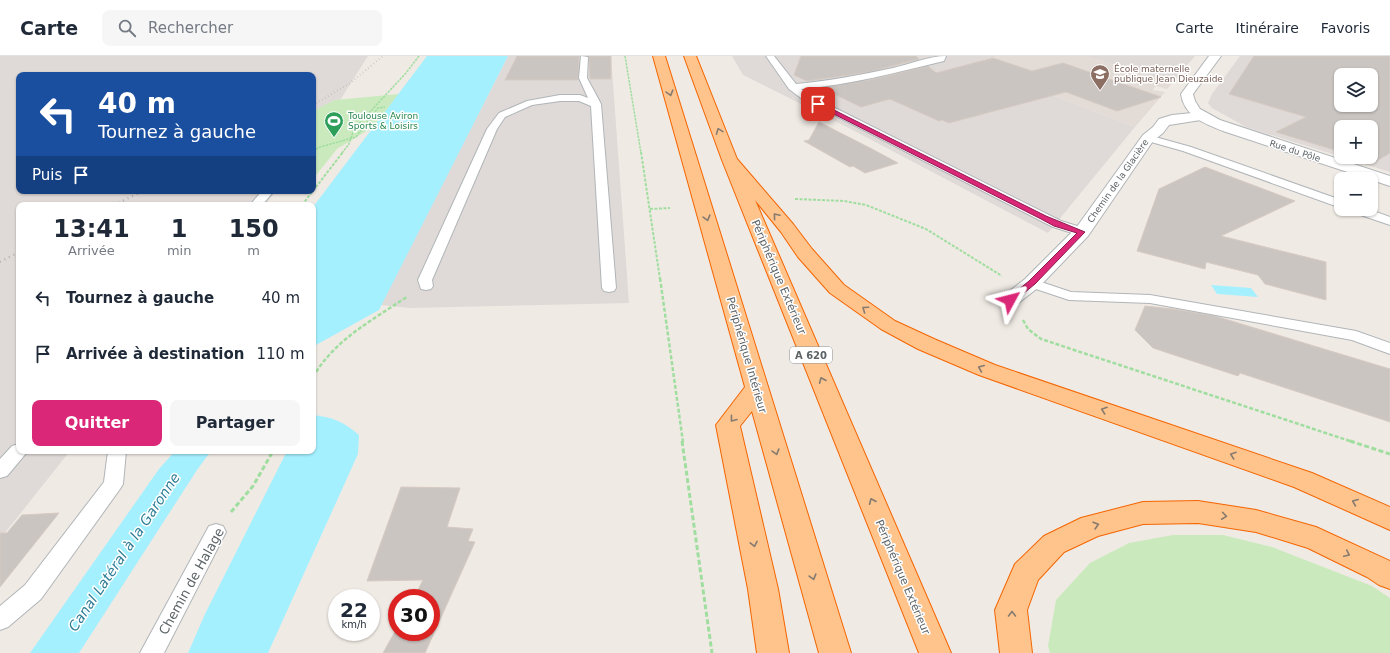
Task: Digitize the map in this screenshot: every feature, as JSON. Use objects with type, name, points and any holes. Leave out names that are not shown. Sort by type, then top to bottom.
[{"type":"highway","name":"Périphérique Intérieur","points":[[659,56],[835,653]]},
{"type":"highway","name":"Périphérique Extérieur","points":[[690,56],[730,160],[935,653]]},
{"type":"highway","points":[[730,160],[787,228],[805,253],[832,283],[888,325],[926,344],[987,370],[1303,480],[1390,519]]},
{"type":"highway","points":[[757,388],[728,425],[764,589],[773,653]]},
{"type":"highway","points":[[1016,653],[1011,610],[1026,573],[1054,544],[1091,526],[1143,513],[1198,512],[1256,521],[1316,539],[1377,568],[1390,576]]},
{"type":"street","points":[[1202,116],[1192,109],[1187,101],[1188,94],[1215,56]]},
{"type":"street","name":"Rue du Pôle","points":[[1202,116],[1220,125],[1247,135],[1390,181]]},
{"type":"street","name":"Chemin de la Glacière","points":[[1010,300],[1032,283],[1082,232],[1153,134],[1164,122],[1172,119],[1202,116]]},
{"type":"street","name":"Chemin de la Glacière","points":[[1153,134],[1220,125]]},
{"type":"lane","points":[[770,56],[792,87],[804,96],[1002,198],[1057,224],[1082,232]]},
{"type":"lane","points":[[792,87],[820,85],[855,79],[940,59],[942,56]]},
{"type":"lane","points":[[584,57],[583,78],[596,104],[609,288]]},
{"type":"lane","points":[[426,286],[425,280],[492,128],[502,115],[530,103],[560,98],[580,98],[596,104]]},
{"type":"lane","points":[[1153,134],[1187,149],[1334,202]]},
{"type":"lane","points":[[259,202],[265,194]]},
{"type":"lane","points":[[1376,216],[1390,221]]},
{"type":"lane","points":[[1032,283],[1069,296],[1150,299],[1356,336],[1390,349]]},
{"type":"lane","points":[[0,471],[16,454]]},
{"type":"lane","points":[[0,620],[33,592],[114,484],[117,454]]},
{"type":"lane","name":"Chemin de Halage","points":[[152,653],[216,532]]},
{"type":"path","points":[[316,187],[349,144],[354,129],[406,73],[419,56]]},
{"type":"path","points":[[625,56],[650,209],[712,653]]},
{"type":"path","points":[[316,149],[356,137],[378,108],[385,107]]},
{"type":"path","points":[[304,202],[310,194]]},
{"type":"path","points":[[791,199],[819,199],[866,205],[926,229],[1001,276],[1010,300],[1028,329],[1041,339],[1390,454]]},
{"type":"path","points":[[650,209],[670,208]]},
{"type":"path","points":[[316,372],[320,363],[328,353],[347,335],[391,306],[426,286]]},
{"type":"path","name":"Chemin de Halage","points":[[216,532],[253,486],[271,454]]},
{"type":"shaded area","points":[[0,56],[368,56],[316,138],[316,72],[16,72],[16,194],[274,194],[267,202],[16,202],[16,454],[68,454],[0,539]]},
{"type":"shaded area","points":[[508,56],[611,56],[629,303],[409,308],[381,305]]},
{"type":"shaded area","points":[[732,56],[1000,56],[983,60],[973,65],[1135,127],[1048,233],[845,126],[743,75]]},
{"type":"shaded area","name":"École maternelle publique Jean Dieuzaide","points":[[1000,56],[1086,56],[1172,83],[1167,89],[1156,86],[1154,88],[1153,90],[1165,92],[1135,127],[973,65]]},
{"type":"shaded area","points":[[1086,56],[1195,56],[1172,83]]},
{"type":"shaded area","points":[[1240,56],[1390,56],[1390,172],[1364,164],[1378,164],[1378,120],[1334,120],[1334,155],[1246,127],[1212,108],[1208,103],[1212,94]]},
{"type":"green space","name":"Toulouse Aviron Sports & Loisirs","points":[[399,94],[373,127],[337,149],[316,175],[316,110],[335,100]]},
{"type":"green space","points":[[1173,535],[1223,535],[1272,547],[1372,586],[1390,598],[1390,653],[1050,653],[1048,646],[1056,600],[1090,563],[1129,543]]},
{"type":"water","points":[[427,56],[508,56],[379,310],[316,345],[316,203]]},
{"type":"water","points":[[1211,285],[1251,288],[1258,297],[1217,294]]},
{"type":"water","points":[[316,415],[338,421],[359,435],[358,454],[268,653],[188,653],[205,614],[285,454],[316,454]]},
{"type":"water","name":"Canal Latéral à la Garonne","points":[[172,454],[209,454],[79,653],[30,653],[159,469]]},
{"type":"building","points":[[517,56],[579,56],[578,80],[505,80]]},
{"type":"building","points":[[589,56],[611,56],[611,79],[590,79]]},
{"type":"building","points":[[801,56],[916,56],[919,59],[869,72],[807,81],[794,75]]},
{"type":"building","points":[[1254,56],[1390,56],[1390,153],[1378,160],[1378,120],[1334,120],[1334,150],[1276,132],[1306,117],[1229,94]]},
{"type":"building","points":[[993,58],[1032,71],[1063,63],[1161,97],[1117,111],[1066,92],[949,123],[942,120],[939,121],[890,99],[861,107],[822,88],[874,79],[928,66],[936,73]]},
{"type":"building","points":[[819,122],[898,163],[865,173],[853,166],[850,167],[804,141],[809,140]]},
{"type":"building","points":[[1205,167],[1295,201],[1221,236],[1326,262],[1326,300],[1265,284],[1258,275],[1206,262],[1205,269],[1137,251],[1159,189]]},
{"type":"building","points":[[1145,306],[1215,316],[1390,369],[1390,422],[1240,373],[1238,376],[1153,348],[1135,330]]},
{"type":"building","points":[[401,487],[460,488],[447,527],[473,529],[468,541],[475,542],[440,620],[440,589],[418,589],[423,580],[367,581]]},
{"type":"building","points":[[59,513],[0,587],[0,533],[7,533],[22,515]]},
{"type":"building","points":[[390,641],[430,641],[425,653],[383,653]]},
{"type":"railway","points":[[316,103],[350,83],[383,56]]},
{"type":"railway","points":[[120,202],[137,194]]},
{"type":"railway","points":[[0,262],[16,254]]},
{"type":"place","name":"École maternelle publique Jean Dieuzaide","points":[[1100,91]]},
{"type":"place","name":"Toulouse Aviron Sports & Loisirs","points":[[334,138]]},
{"type":"route","points":[[818,104],[1043,218],[1082,232],[1032,283],[1010,300]]}]
